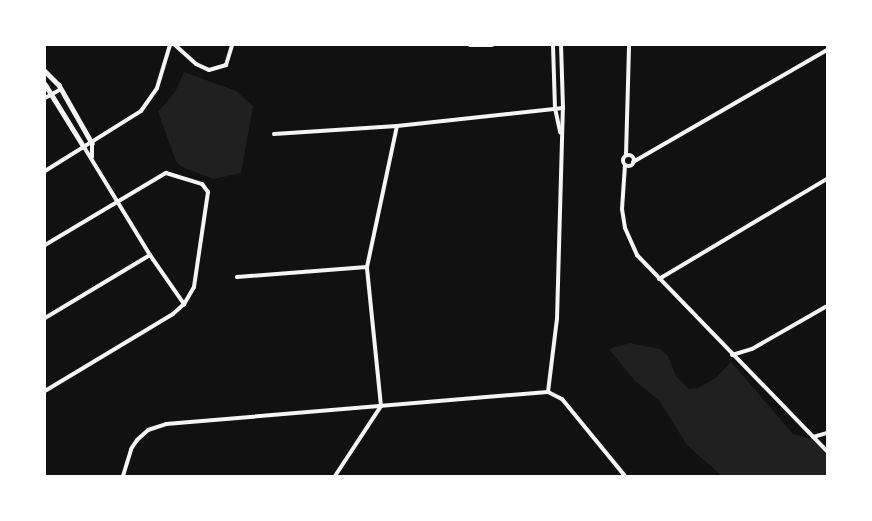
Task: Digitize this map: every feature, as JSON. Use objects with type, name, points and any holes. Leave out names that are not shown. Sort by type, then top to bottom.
[{"type":"street","points":[[45,171],[92,143],[148,104],[162,77],[170,45]]},
{"type":"street","points":[[175,45],[196,64],[209,70],[226,65],[232,45]]},
{"type":"street","points":[[470,45],[492,45]]},
{"type":"street","points":[[553,45],[555,108],[561,139]]},
{"type":"street","points":[[548,392],[557,319],[563,108],[561,45]]},
{"type":"street","points":[[629,45],[622,208],[627,236],[637,255],[659,279],[827,451]]},
{"type":"street","points":[[625,165],[827,50]]},
{"type":"street","points":[[45,71],[61,89],[92,143],[92,157]]},
{"type":"street","points":[[554,77],[563,76]]},
{"type":"street","points":[[45,84],[92,157],[150,255],[184,304]]},
{"type":"street","points":[[45,98],[61,89]]},
{"type":"street","points":[[274,134],[397,126],[563,108]]},
{"type":"street","points":[[335,476],[381,406],[367,267],[397,126]]},
{"type":"street","points":[[626,155],[631,156],[633,162]]},
{"type":"street","points":[[45,244],[169,172],[202,184],[208,192],[194,287],[184,304],[173,314],[45,392]]},
{"type":"street","points":[[659,279],[827,179]]},
{"type":"street","points":[[45,318],[150,255]]},
{"type":"street","points":[[237,278],[367,267]]},
{"type":"street","points":[[732,355],[752,349],[827,306]]},
{"type":"street","points":[[123,476],[131,449],[154,427],[177,422],[548,392],[562,399],[625,476]]},
{"type":"street","points":[[813,437],[827,434]]},
{"type":"shaded area","points":[[184,72],[236,91],[253,106],[241,173],[214,179],[182,167],[176,161],[158,112],[175,92]]},
{"type":"shaded area","points":[[630,343],[660,349],[668,356],[676,376],[689,389],[698,388],[717,377],[731,362],[793,434],[815,440],[827,453],[827,476],[722,476],[687,445],[659,400],[635,381],[609,349]]}]
